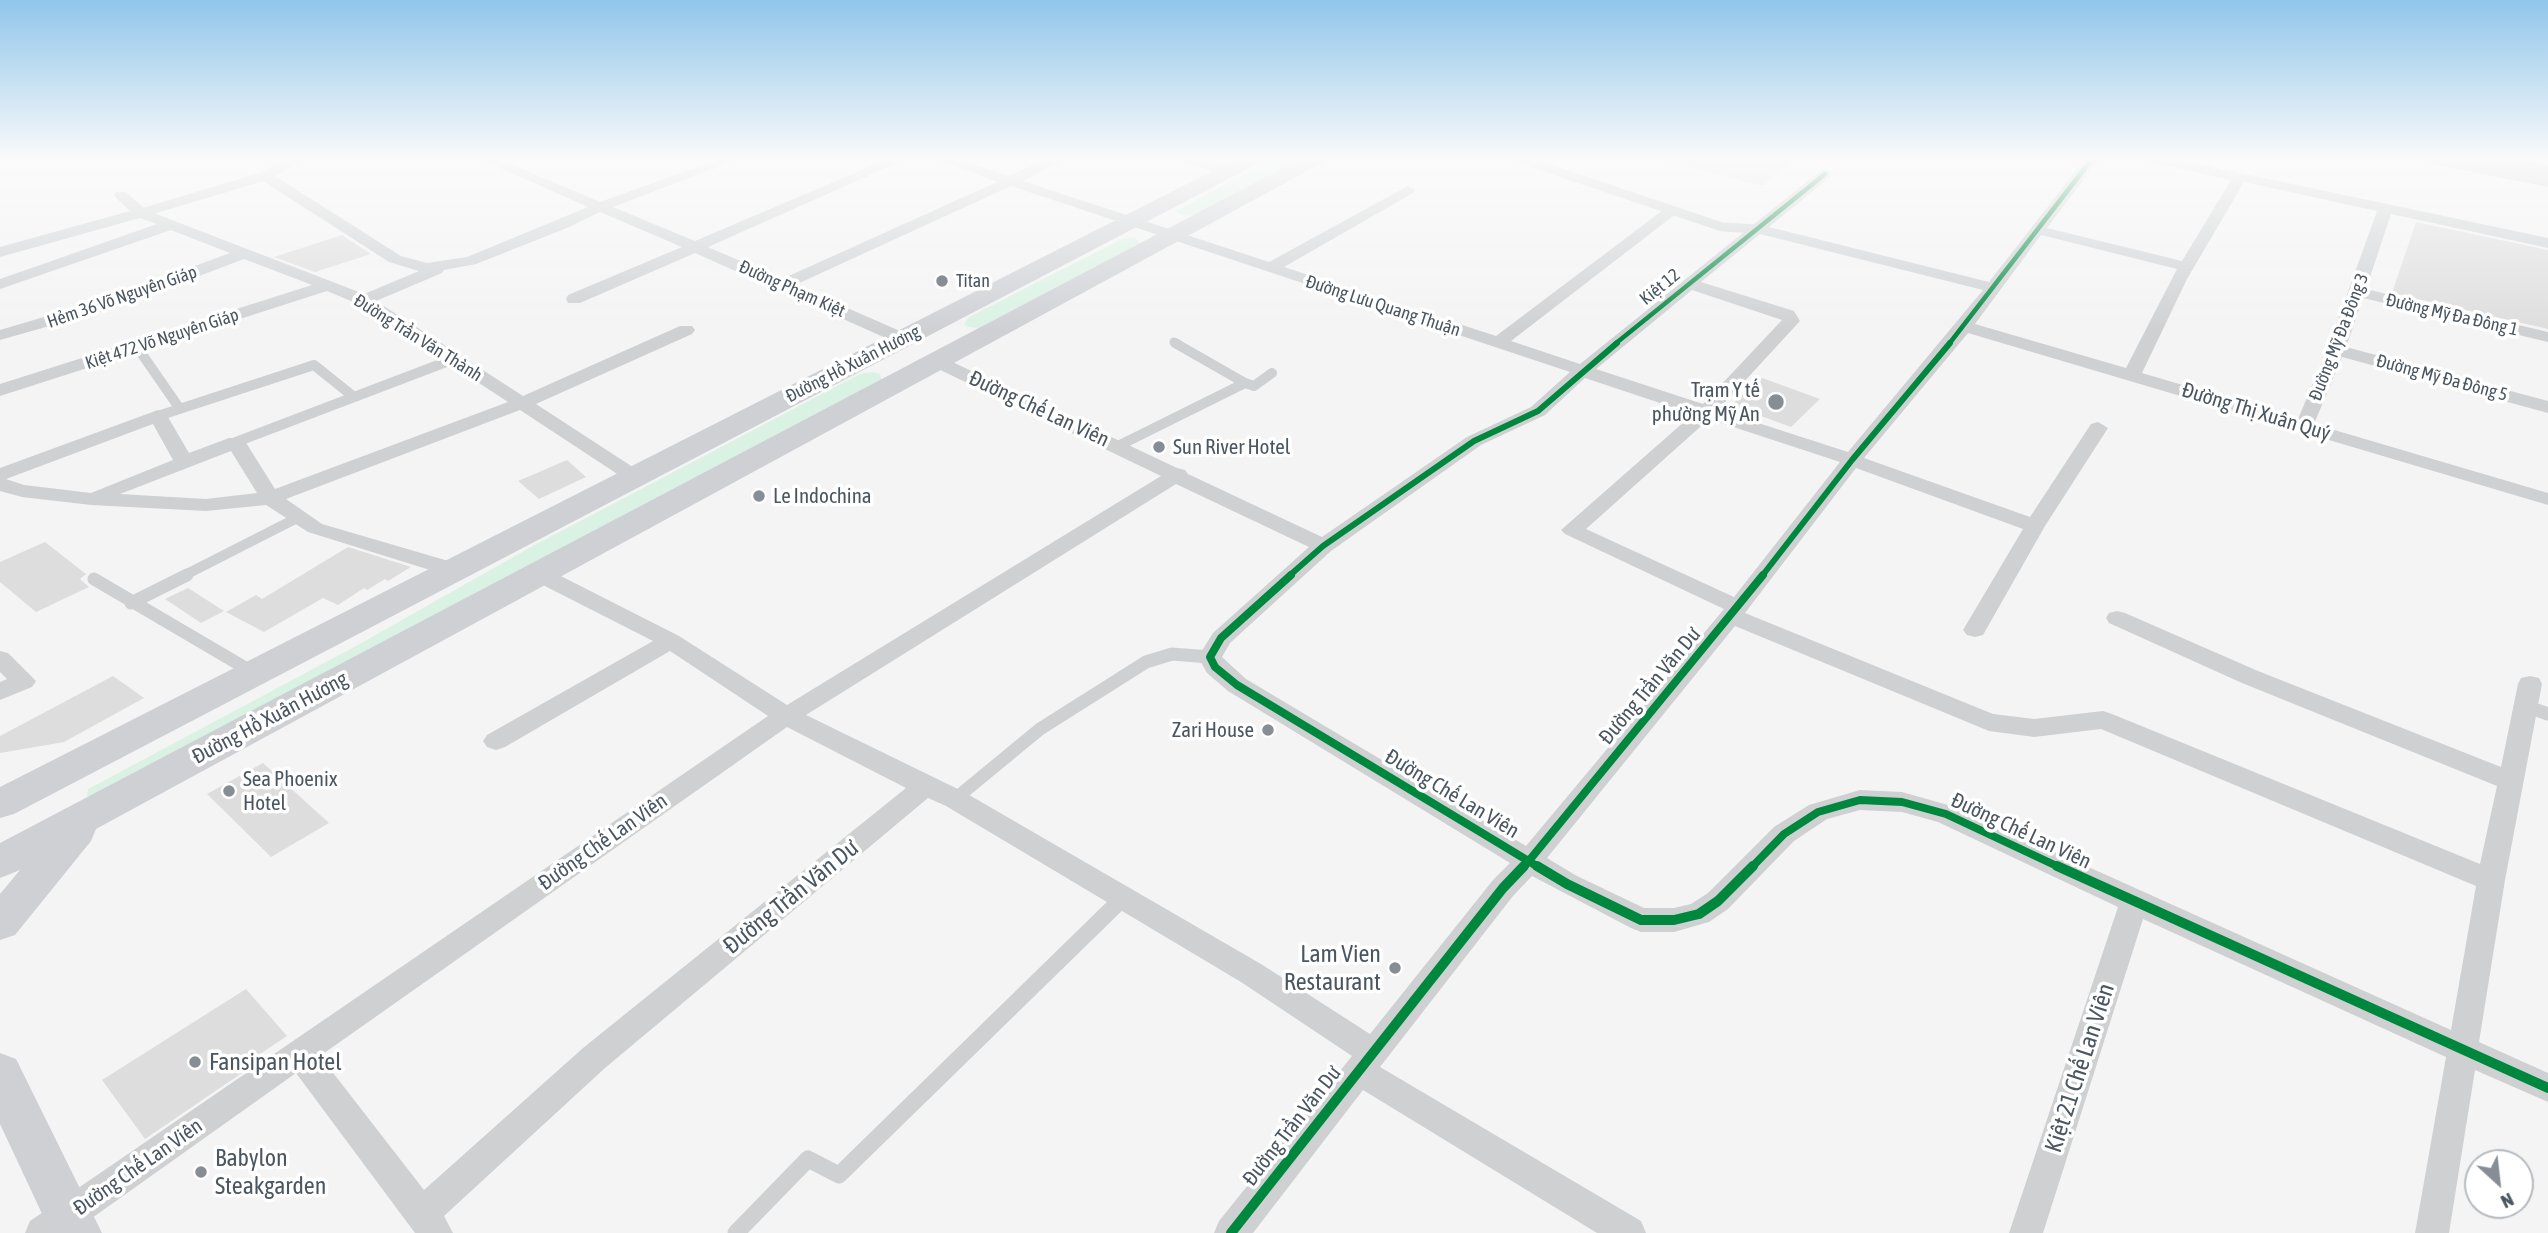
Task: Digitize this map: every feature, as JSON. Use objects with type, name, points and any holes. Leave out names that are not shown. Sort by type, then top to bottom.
[{"type":"main road","name":"Đường Hồ Xuân Hương","points":[[0,804],[1140,217]]},
{"type":"main road","name":"Đường Hồ Xuân Hương","points":[[0,862],[1208,217]]},
{"type":"main road","points":[[913,333],[967,346]]},
{"type":"main road","points":[[873,354],[927,367]]},
{"type":"main road","points":[[0,790],[67,769]]},
{"type":"main road","points":[[0,923],[52,858],[94,812]]},
{"type":"main road","points":[[0,1074],[63,1227]]},
{"type":"street","points":[[0,252],[128,217]]},
{"type":"street","name":"Đường Trần Văn Thành","points":[[150,217],[324,287],[364,300],[635,477]]},
{"type":"street","points":[[328,217],[395,259],[413,267],[443,268]]},
{"type":"street","points":[[364,300],[443,268],[482,257],[577,217]]},
{"type":"street","name":"Đường Phạm Kiệt","points":[[622,217],[783,285],[913,333]]},
{"type":"street","points":[[574,299],[766,217]]},
{"type":"street","points":[[783,285],[933,217]]},
{"type":"street","points":[[1117,217],[1174,235]]},
{"type":"street","name":"Đường Lưu Quang Thuận","points":[[1270,268],[1361,217]]},
{"type":"street","points":[[1497,344],[1663,217]]},
{"type":"street","name":"Kiệt 12","points":[[1581,372],[1773,217]]},
{"type":"street","name":"Đường Trần Văn Dư","points":[[1231,1233],[1503,888],[1530,860],[1735,612],[1852,460],[1964,326],[2048,217]]},
{"type":"street","points":[[2132,375],[2187,267],[2217,217]]},
{"type":"street","name":"Đường Mỹ Đa Đông 3","points":[[2304,426],[2336,350],[2383,217]]},
{"type":"street","points":[[2426,217],[2548,243]]},
{"type":"street","points":[[0,284],[170,225]]},
{"type":"street","points":[[1758,229],[1993,288]]},
{"type":"street","points":[[2038,230],[2187,267]]},
{"type":"street","name":"Đường Lưu Quang Thuận","points":[[1174,235],[1852,460],[2035,526]]},
{"type":"street","name":"Hẻm 36 Võ Nguyên Giáp","points":[[0,335],[114,302],[243,254]]},
{"type":"street","points":[[1690,284],[1791,318],[1791,321],[1705,413],[1572,530],[1735,612],[1989,722],[2011,727],[2062,726],[2093,719],[2103,720],[2491,880]]},
{"type":"street","name":"Kiệt 472 Võ Nguyên Giáp","points":[[0,390],[324,287]]},
{"type":"street","name":"Đường Mỹ Đa Đông 1","points":[[2357,292],[2548,337]]},
{"type":"street","name":"Đường Thị Xuân Quý","points":[[1964,326],[2548,499]]},
{"type":"street","points":[[0,484],[22,491],[91,499],[206,505],[270,498],[522,403],[686,330]]},
{"type":"street","name":"Đường Mỹ Đa Đông 5","points":[[2336,350],[2548,407]]},
{"type":"street","name":"Đường Chế Lan Viên","points":[[927,367],[1118,446],[1322,546]]},
{"type":"street","points":[[1210,657],[1222,638],[1322,546],[1474,441],[1538,411],[1581,372]]},
{"type":"street","points":[[0,475],[158,416],[185,463]]},
{"type":"street","points":[[1975,630],[2035,526],[2098,428]]},
{"type":"street","points":[[91,499],[236,442],[270,498],[315,528],[454,570]]},
{"type":"street","name":"Đường Chế Lan Viên","points":[[63,1227],[300,1054],[786,716],[1178,474]]},
{"type":"street","points":[[539,574],[671,641],[786,716],[955,799],[1251,973],[1365,1061],[1629,1233]]},
{"type":"street","points":[[2117,618],[2250,677],[2510,781]]},
{"type":"street","points":[[496,741],[671,641]]},
{"type":"street","name":"Đường Chế Lan Viên","points":[[1210,657],[1216,667],[1237,685],[1567,884],[1641,920],[1674,920],[1699,914],[1718,901],[1784,834],[1818,812],[1838,804],[1881,800],[1926,807],[2548,1088]]},
{"type":"street","points":[[0,659],[24,681],[0,692]]},
{"type":"street","points":[[2432,1233],[2491,880],[2510,781],[2534,701]]},
{"type":"street","name":"Đường Trần Văn Dư","points":[[429,1223],[594,1058],[925,786]]},
{"type":"street","name":"Kiệt 21 Chế Lan Viên","points":[[2026,1233],[2134,902]]},
{"type":"street","points":[[300,1054],[429,1223]]},
{"type":"lane","points":[[1691,217],[1722,227],[1758,229]]},
{"type":"lane","points":[[1174,342],[1254,386],[1272,373]]},
{"type":"lane","points":[[137,347],[180,409]]},
{"type":"lane","points":[[236,442],[454,359]]},
{"type":"lane","points":[[158,416],[314,365],[354,397]]},
{"type":"lane","points":[[1118,446],[1245,383]]},
{"type":"lane","points":[[131,603],[299,517]]},
{"type":"lane","points":[[94,579],[254,673]]},
{"type":"lane","points":[[955,799],[1040,729],[1146,662],[1172,654],[1210,657]]},
{"type":"lane","points":[[736,1233],[808,1159],[839,1175],[1123,898]]},
{"type":"green space","points":[[1134,237],[1141,243],[979,328],[964,324],[969,317],[1122,239]]},
{"type":"green space","points":[[860,374],[880,374],[882,381],[91,798],[87,796],[88,789],[356,646],[531,547]]},
{"type":"building","points":[[2416,222],[2548,250],[2548,329],[2392,293]]},
{"type":"building","points":[[342,235],[371,254],[315,272],[274,257]]},
{"type":"building","name":"Trạm Y tế phường Mỹ An","points":[[1762,378],[1820,399],[1791,427],[1731,405]]},
{"type":"building","points":[[567,460],[586,477],[539,499],[518,481]]},
{"type":"building","points":[[45,542],[86,574],[80,579],[89,587],[36,612],[0,582],[0,562]]},
{"type":"building","points":[[348,547],[411,567],[388,581],[385,579],[367,590],[364,588],[338,605],[323,598],[264,632],[226,612],[256,595],[262,599]]},
{"type":"building","points":[[188,588],[224,611],[201,623],[165,599]]},
{"type":"building","points":[[113,676],[144,698],[64,742],[0,753],[0,736]]},
{"type":"building","points":[[263,763],[329,823],[271,857],[207,794]]},
{"type":"building","name":"Fansipan Hotel","points":[[246,989],[287,1036],[254,1058],[258,1062],[145,1139],[102,1080]]},
{"type":"cycle path","points":[[1773,217],[1581,372],[1538,411],[1474,441],[1323,546],[1221,638],[1210,657],[1215,667],[1237,685],[1567,884],[1641,920],[1674,920],[1699,914],[1718,901],[1784,834],[1818,812],[1860,800],[1902,802],[1946,814],[2134,902],[2548,1088]]},
{"type":"cycle path","points":[[1231,1233],[1503,888],[1530,860],[1738,607],[1852,460],[1964,326],[2048,217]]},
{"type":"place","name":"Titan","points":[[942,281]]},
{"type":"place","name":"Trạm Y tế phường Mỹ An","points":[[1776,402]]},
{"type":"place","name":"Sun River Hotel","points":[[1159,447]]},
{"type":"place","name":"Le Indochina","points":[[759,496]]},
{"type":"place","name":"Zari House","points":[[1268,730]]},
{"type":"place","name":"Sea Phoenix Hotel","points":[[229,791]]},
{"type":"place","name":"Lam Vien Restaurant","points":[[1395,968]]},
{"type":"place","name":"Fansipan Hotel","points":[[195,1062]]},
{"type":"place","name":"Babylon Steakgarden","points":[[201,1172]]}]
